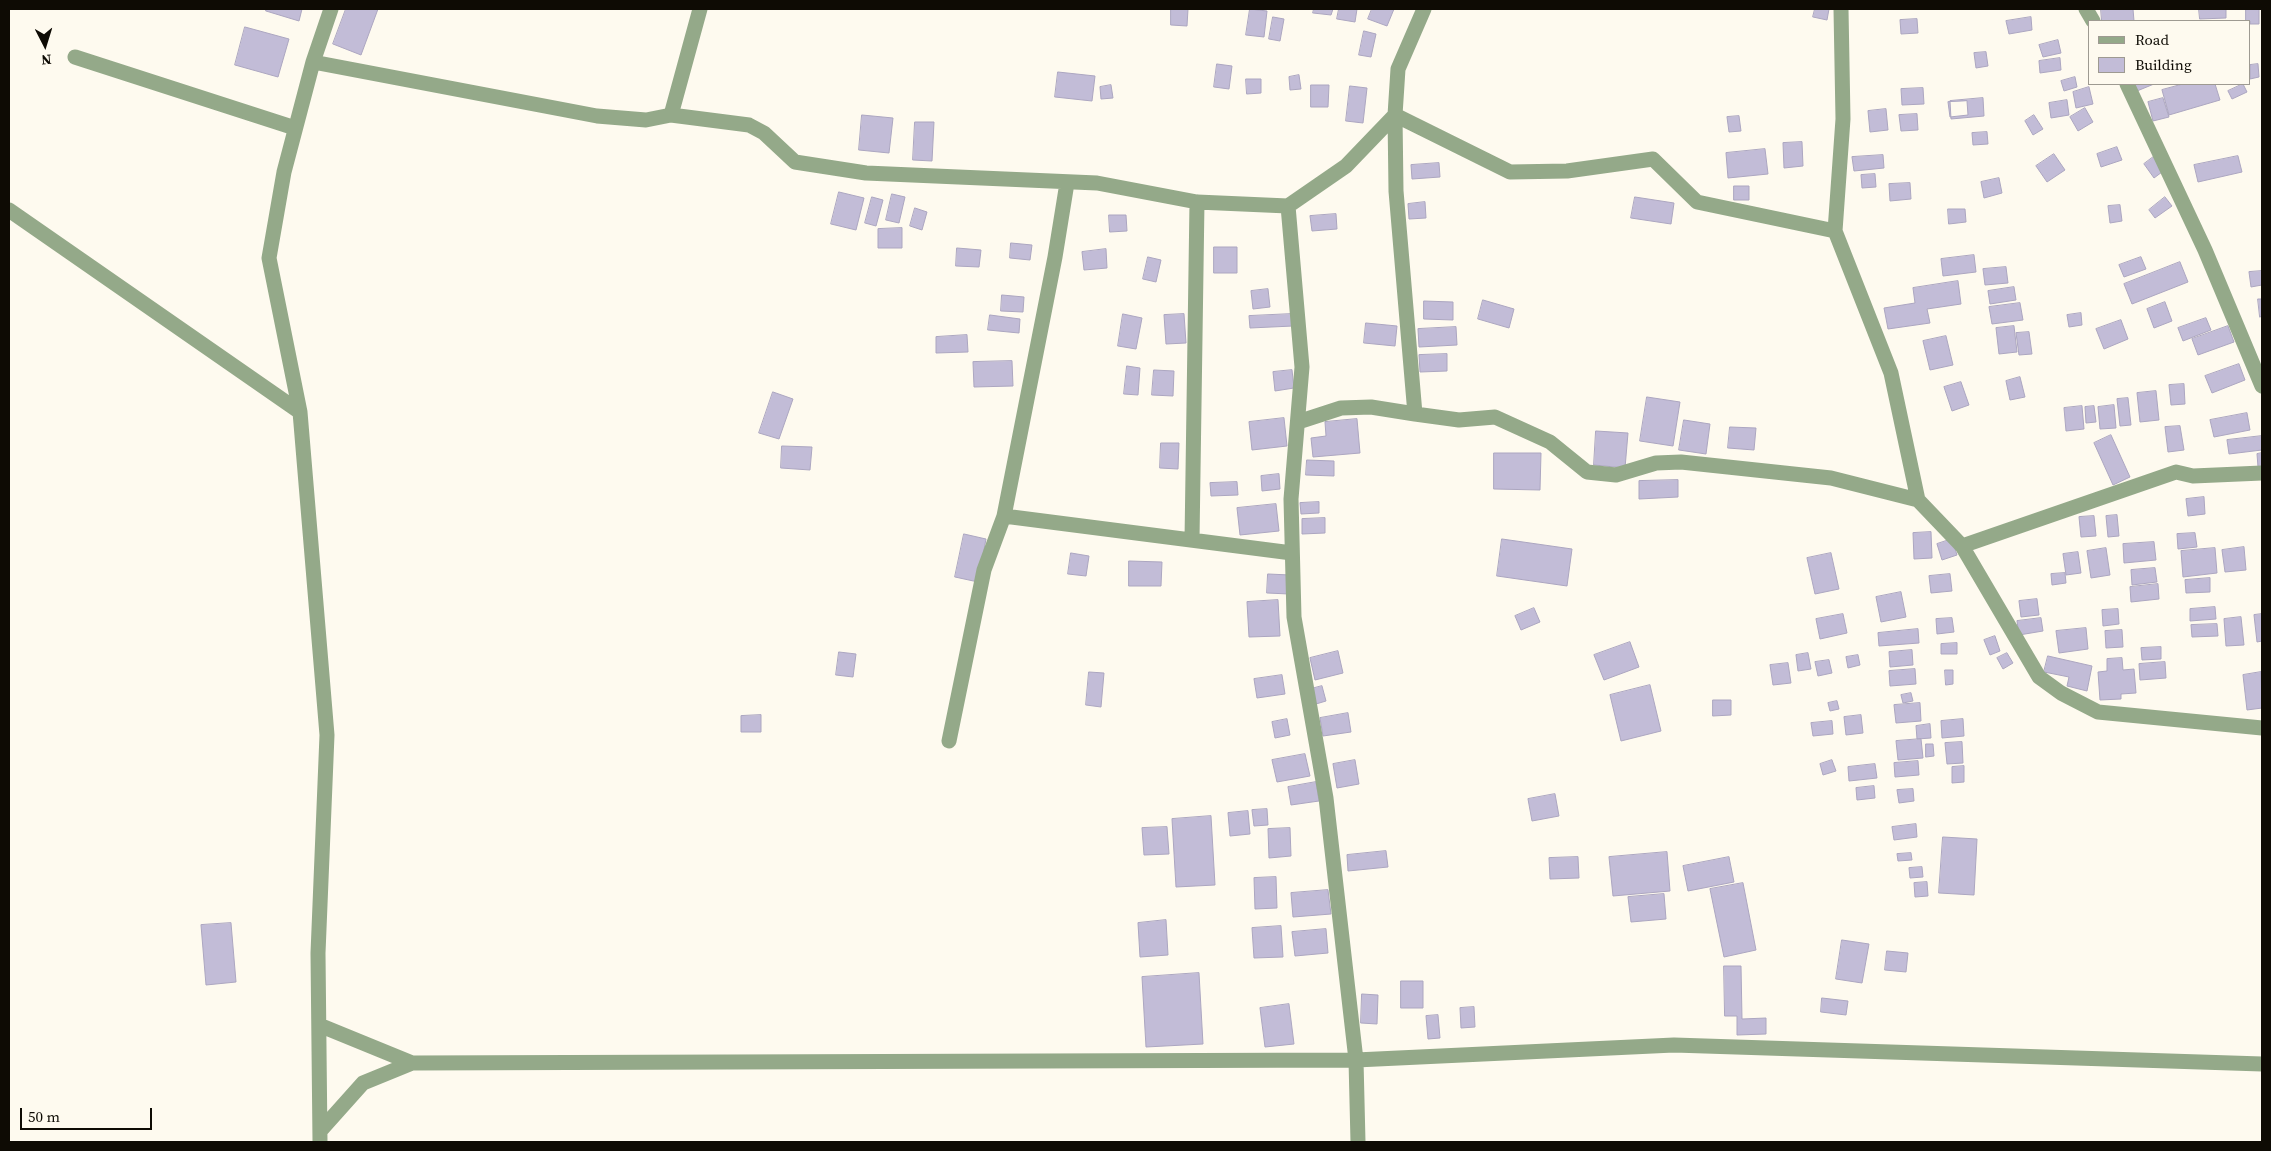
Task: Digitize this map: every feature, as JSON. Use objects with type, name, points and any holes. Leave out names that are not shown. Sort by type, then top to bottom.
[{"type":"street","points":[[320,1136],[318,953],[327,736],[300,412],[269,258],[284,172],[313,62],[331,9]]},
{"type":"street","points":[[671,115],[700,9]]},
{"type":"street","points":[[1415,414],[1396,191],[1395,115],[1398,69],[1424,9]]},
{"type":"street","points":[[1841,9],[1843,119],[1836,231],[1891,373],[1918,500],[1962,546],[2039,677],[2061,693],[2098,712],[2262,728]]},
{"type":"street","points":[[2086,9],[2092,20]]},
{"type":"street","points":[[75,57],[295,128]]},
{"type":"street","points":[[313,62],[597,116],[646,120],[671,115],[749,125],[764,133],[795,162],[866,173],[1097,182],[1197,202],[1288,206],[1346,166],[1395,115]]},
{"type":"street","points":[[2127,85],[2205,250],[2262,386]]},
{"type":"street","points":[[1395,115],[1510,172],[1567,171],[1653,159],[1697,202],[1836,231]]},
{"type":"street","points":[[949,741],[984,570],[1004,516],[1055,256],[1066,182]]},
{"type":"street","points":[[1192,540],[1197,202]]},
{"type":"street","points":[[1288,206],[1302,367],[1291,499],[1294,617],[1326,798],[1356,1060],[1358,1142]]},
{"type":"street","points":[[9,210],[300,412]]},
{"type":"street","points":[[1298,422],[1341,408],[1371,407],[1459,420],[1495,417],[1550,442],[1587,472],[1616,475],[1656,463],[1681,462],[1831,478],[1918,500]]},
{"type":"street","points":[[1962,546],[2176,472],[2193,476],[2262,473]]},
{"type":"street","points":[[1004,516],[1292,553]]},
{"type":"street","points":[[319,1025],[412,1064]]},
{"type":"street","points":[[320,1136],[363,1083],[412,1064],[1356,1060],[1674,1045],[2262,1064]]},
{"type":"building","points":[[266,9],[302,9],[299,21],[266,11]]},
{"type":"building","points":[[346,9],[378,9],[361,55],[333,44]]},
{"type":"building","points":[[1171,9],[1188,9],[1187,26],[1171,25]]},
{"type":"building","points":[[1250,9],[1267,11],[1264,37],[1246,35]]},
{"type":"building","points":[[1314,9],[1333,9],[1331,15],[1313,13]]},
{"type":"building","points":[[1339,9],[1357,9],[1355,22],[1337,19]]},
{"type":"building","points":[[1372,9],[1394,9],[1387,26],[1368,19]]},
{"type":"building","points":[[1815,9],[1829,9],[1827,20],[1813,17]]},
{"type":"building","points":[[2101,9],[2133,9],[2134,20],[2102,20]]},
{"type":"building","points":[[2199,9],[2226,9],[2226,18],[2200,19]]},
{"type":"building","points":[[2246,9],[2259,9],[2259,24],[2251,24],[2251,20],[2246,20]]},
{"type":"building","points":[[1273,17],[1284,19],[1280,41],[1269,39]]},
{"type":"building","points":[[2031,17],[2032,30],[2009,34],[2006,21]]},
{"type":"building","points":[[1917,19],[1918,33],[1901,34],[1900,20]]},
{"type":"building","points":[[245,27],[289,39],[278,77],[235,65]]},
{"type":"building","points":[[1364,31],[1376,34],[1371,57],[1359,55]]},
{"type":"building","points":[[2058,40],[2061,53],[2043,57],[2039,45]]},
{"type":"building","points":[[1986,52],[1988,66],[1976,68],[1974,53]]},
{"type":"building","points":[[2060,58],[2061,70],[2040,73],[2039,61]]},
{"type":"building","points":[[1217,64],[1232,66],[1229,89],[1214,87]]},
{"type":"building","points":[[2258,64],[2259,77],[2251,79],[2251,65]]},
{"type":"building","points":[[1058,72],[1095,76],[1092,101],[1055,97]]},
{"type":"building","points":[[1299,75],[1301,89],[1290,90],[1289,77]]},
{"type":"building","points":[[2075,77],[2077,87],[2064,91],[2061,81]]},
{"type":"building","points":[[1246,79],[1261,79],[1261,93],[1247,94]]},
{"type":"building","points":[[1111,85],[1113,98],[1101,99],[1100,87]]},
{"type":"building","points":[[1311,85],[1329,85],[1328,107],[1311,107]]},
{"type":"building","points":[[2134,85],[2152,85],[2137,91]]},
{"type":"building","points":[[2180,85],[2215,85],[2220,100],[2169,115],[2162,90]]},
{"type":"building","points":[[2244,85],[2247,92],[2232,99],[2228,91]]},
{"type":"building","points":[[1350,86],[1367,88],[1363,123],[1346,121]]},
{"type":"building","points":[[2089,87],[2093,104],[2076,108],[2073,92]]},
{"type":"building","points":[[1923,88],[1924,104],[1902,105],[1901,89]]},
{"type":"building","points":[[1983,98],[1984,116],[1951,119],[1950,101]]},
{"type":"building","points":[[2163,98],[2169,117],[2153,121],[2148,102]]},
{"type":"building","points":[[2067,100],[2069,115],[2051,118],[2049,103]]},
{"type":"building","points":[[1967,101],[1968,115],[1950,117],[1948,102]]},
{"type":"building","points":[[2085,108],[2093,122],[2078,131],[2070,117]]},
{"type":"building","points":[[1886,109],[1888,130],[1870,132],[1868,111]]},
{"type":"building","points":[[1917,114],[1918,130],[1901,131],[1899,115]]},
{"type":"building","points":[[862,115],[893,118],[889,153],[859,150]]},
{"type":"building","points":[[2034,115],[2043,129],[2033,135],[2025,121]]},
{"type":"building","points":[[1739,116],[1741,131],[1729,132],[1727,117]]},
{"type":"building","points":[[915,122],[934,122],[932,161],[913,160]]},
{"type":"building","points":[[1987,132],[1988,144],[1973,145],[1972,133]]},
{"type":"building","points":[[1802,142],[1803,166],[1784,168],[1783,143]]},
{"type":"building","points":[[2117,147],[2122,160],[2101,167],[2097,154]]},
{"type":"building","points":[[1765,149],[1768,174],[1728,178],[1726,153]]},
{"type":"building","points":[[2054,154],[2065,170],[2047,182],[2036,166]]},
{"type":"building","points":[[1883,155],[1884,168],[1854,171],[1852,157]]},
{"type":"building","points":[[2156,155],[2166,169],[2154,178],[2144,164]]},
{"type":"building","points":[[2238,156],[2242,172],[2198,182],[2194,165]]},
{"type":"building","points":[[1439,163],[1440,177],[1412,179],[1411,165]]},
{"type":"building","points":[[1875,174],[1876,187],[1862,188],[1861,175]]},
{"type":"building","points":[[1999,178],[2002,193],[1984,198],[1981,182]]},
{"type":"building","points":[[1910,183],[1911,199],[1890,201],[1889,184]]},
{"type":"building","points":[[1734,186],[1749,186],[1749,200],[1734,200]]},
{"type":"building","points":[[839,192],[864,198],[856,230],[831,224]]},
{"type":"building","points":[[892,194],[905,197],[899,223],[886,220]]},
{"type":"building","points":[[872,197],[883,200],[876,226],[865,223]]},
{"type":"building","points":[[1635,197],[1674,203],[1671,224],[1631,218]]},
{"type":"building","points":[[2165,197],[2172,206],[2155,218],[2149,210]]},
{"type":"building","points":[[1425,202],[1426,218],[1409,219],[1408,204]]},
{"type":"building","points":[[2120,205],[2122,221],[2110,223],[2108,206]]},
{"type":"building","points":[[915,208],[927,212],[922,230],[910,226]]},
{"type":"building","points":[[1948,209],[1965,209],[1966,222],[1949,224]]},
{"type":"building","points":[[1336,214],[1337,229],[1312,231],[1310,216]]},
{"type":"building","points":[[1109,215],[1126,215],[1127,231],[1110,232]]},
{"type":"building","points":[[902,228],[902,248],[878,248],[878,229]]},
{"type":"building","points":[[1011,243],[1032,245],[1030,260],[1010,258]]},
{"type":"building","points":[[1214,247],[1237,247],[1237,273],[1214,273]]},
{"type":"building","points":[[957,248],[981,250],[979,267],[956,266]]},
{"type":"building","points":[[1106,249],[1107,268],[1084,270],[1082,252]]},
{"type":"building","points":[[1974,255],[1976,272],[1943,276],[1941,259]]},
{"type":"building","points":[[1148,257],[1161,260],[1156,282],[1143,279]]},
{"type":"building","points":[[2141,257],[2146,269],[2124,277],[2119,265]]},
{"type":"building","points":[[2180,262],[2188,282],[2132,304],[2124,284]]},
{"type":"building","points":[[2006,267],[2008,283],[1985,285],[1983,269]]},
{"type":"building","points":[[2262,271],[2262,285],[2251,287],[2249,272]]},
{"type":"building","points":[[1958,281],[1961,304],[1927,309],[1930,323],[1888,329],[1884,308],[1915,303],[1913,288]]},
{"type":"building","points":[[2014,287],[2016,300],[1990,304],[1988,291]]},
{"type":"building","points":[[1268,289],[1270,307],[1253,309],[1251,291]]},
{"type":"building","points":[[1002,295],[1024,297],[1023,312],[1001,311]]},
{"type":"building","points":[[2258,299],[2262,299],[2262,316],[2260,317]]},
{"type":"building","points":[[1483,300],[1514,309],[1509,328],[1478,319]]},
{"type":"building","points":[[1424,301],[1453,302],[1453,320],[1424,319]]},
{"type":"building","points":[[2165,302],[2172,321],[2154,328],[2147,309]]},
{"type":"building","points":[[2020,303],[2023,320],[1992,324],[1989,307]]},
{"type":"building","points":[[2081,313],[2082,325],[2069,327],[2067,315]]},
{"type":"building","points":[[1123,314],[1142,318],[1136,349],[1118,346]]},
{"type":"building","points":[[1184,314],[1186,343],[1166,344],[1164,315]]},
{"type":"building","points":[[1292,314],[1293,326],[1250,328],[1249,316]]},
{"type":"building","points":[[990,315],[1020,319],[1019,333],[988,330]]},
{"type":"building","points":[[2206,318],[2211,330],[2183,341],[2178,328]]},
{"type":"building","points":[[2121,320],[2128,339],[2104,349],[2096,329]]},
{"type":"building","points":[[1366,323],[1397,326],[1395,346],[1364,343]]},
{"type":"building","points":[[2014,326],[2017,352],[1999,354],[1996,328]]},
{"type":"building","points":[[2228,326],[2234,342],[2198,355],[2192,339]]},
{"type":"building","points":[[1456,327],[1457,345],[1419,347],[1418,329]]},
{"type":"building","points":[[2029,332],[2032,354],[2019,355],[2016,333]]},
{"type":"building","points":[[967,335],[968,352],[936,353],[936,337]]},
{"type":"building","points":[[1946,336],[1953,365],[1930,370],[1923,341]]},
{"type":"building","points":[[1447,354],[1447,371],[1420,372],[1419,355]]},
{"type":"building","points":[[1012,361],[1013,386],[974,387],[973,362]]},
{"type":"building","points":[[2239,364],[2245,380],[2212,393],[2205,376]]},
{"type":"building","points":[[1127,366],[1140,368],[1138,395],[1124,394]]},
{"type":"building","points":[[1154,370],[1174,371],[1173,396],[1152,395]]},
{"type":"building","points":[[1292,370],[1294,388],[1275,391],[1273,372]]},
{"type":"building","points":[[2020,377],[2025,397],[2010,400],[2006,381]]},
{"type":"building","points":[[1961,382],[1969,405],[1952,411],[1944,387]]},
{"type":"building","points":[[2184,384],[2185,404],[2171,405],[2169,385]]},
{"type":"building","points":[[2156,391],[2159,420],[2140,422],[2137,393]]},
{"type":"building","points":[[773,392],[793,399],[779,439],[759,433]]},
{"type":"building","points":[[1647,397],[1680,402],[1673,446],[1640,441]]},
{"type":"building","points":[[2128,398],[2131,425],[2120,426],[2117,399]]},
{"type":"building","points":[[2114,405],[2116,428],[2100,429],[2098,407]]},
{"type":"building","points":[[2082,406],[2084,429],[2066,431],[2064,408]]},
{"type":"building","points":[[2094,406],[2096,422],[2086,423],[2085,407]]},
{"type":"building","points":[[2247,413],[2250,430],[2214,437],[2210,420]]},
{"type":"building","points":[[1284,418],[1287,446],[1252,450],[1249,422]]},
{"type":"building","points":[[1357,419],[1360,453],[1313,457],[1311,438],[1326,436],[1325,422]]},
{"type":"building","points":[[1684,420],[1710,424],[1706,454],[1679,450]]},
{"type":"building","points":[[2180,426],[2184,450],[2168,452],[2165,427]]},
{"type":"building","points":[[1730,427],[1756,428],[1754,450],[1728,448]]},
{"type":"building","points":[[1596,431],[1628,433],[1625,468],[1594,465]]},
{"type":"building","points":[[2111,435],[2130,477],[2113,485],[2094,443]]},
{"type":"building","points":[[2262,436],[2262,450],[2229,454],[2227,440]]},
{"type":"building","points":[[1161,443],[1179,443],[1178,469],[1160,468]]},
{"type":"building","points":[[782,446],[812,447],[810,470],[781,468]]},
{"type":"building","points":[[1494,453],[1541,453],[1540,490],[1494,489]]},
{"type":"building","points":[[2262,453],[2262,466],[2258,467],[2257,454]]},
{"type":"building","points":[[1307,460],[1334,461],[1334,476],[1306,475]]},
{"type":"building","points":[[1279,474],[1280,489],[1262,491],[1261,476]]},
{"type":"building","points":[[1678,480],[1678,497],[1639,499],[1639,481]]},
{"type":"building","points":[[1237,482],[1238,495],[1211,496],[1210,483]]},
{"type":"building","points":[[2204,497],[2205,514],[2188,516],[2186,499]]},
{"type":"building","points":[[1319,502],[1319,513],[1301,514],[1300,503]]},
{"type":"building","points":[[1276,504],[1279,531],[1240,535],[1237,508]]},
{"type":"building","points":[[2117,515],[2119,536],[2108,537],[2106,516]]},
{"type":"building","points":[[2094,516],[2096,536],[2081,537],[2079,517]]},
{"type":"building","points":[[1325,518],[1325,533],[1302,534],[1302,519]]},
{"type":"building","points":[[1931,532],[1932,558],[1914,559],[1913,533]]},
{"type":"building","points":[[2195,533],[2197,547],[2178,549],[2177,534]]},
{"type":"building","points":[[964,534],[986,539],[978,582],[955,577]]},
{"type":"building","points":[[1502,539],[1572,549],[1567,586],[1497,576]]},
{"type":"building","points":[[1952,539],[1957,555],[1942,560],[1937,544]]},
{"type":"building","points":[[2154,542],[2156,560],[2124,563],[2123,544]]},
{"type":"building","points":[[2244,547],[2246,570],[2225,572],[2222,550]]},
{"type":"building","points":[[2106,548],[2110,575],[2091,578],[2087,551]]},
{"type":"building","points":[[2215,548],[2217,573],[2183,577],[2181,551]]},
{"type":"building","points":[[2078,552],[2081,573],[2066,575],[2063,554]]},
{"type":"building","points":[[1071,553],[1089,556],[1086,576],[1068,574]]},
{"type":"building","points":[[1831,553],[1839,589],[1815,594],[1807,558]]},
{"type":"building","points":[[1129,561],[1162,562],[1161,586],[1129,586]]},
{"type":"building","points":[[2155,568],[2157,582],[2132,585],[2131,570]]},
{"type":"building","points":[[2065,573],[2066,583],[2052,585],[2051,574]]},
{"type":"building","points":[[1268,574],[1290,575],[1289,594],[1267,593]]},
{"type":"building","points":[[1950,574],[1952,591],[1931,593],[1929,576]]},
{"type":"building","points":[[2210,578],[2210,592],[2186,593],[2185,580]]},
{"type":"building","points":[[2158,584],[2159,599],[2131,602],[2130,587]]},
{"type":"building","points":[[1901,592],[1906,617],[1881,622],[1876,597]]},
{"type":"building","points":[[2037,599],[2039,615],[2021,617],[2019,601]]},
{"type":"building","points":[[1278,600],[1280,636],[1249,637],[1247,602]]},
{"type":"building","points":[[2215,607],[2216,619],[2190,621],[2190,609]]},
{"type":"building","points":[[1534,608],[1540,622],[1521,630],[1515,616]]},
{"type":"building","points":[[2118,609],[2119,624],[2103,626],[2102,610]]},
{"type":"building","points":[[1843,614],[1847,633],[1820,639],[1816,619]]},
{"type":"building","points":[[2262,614],[2262,641],[2257,642],[2254,615]]},
{"type":"building","points":[[2241,617],[2244,645],[2226,646],[2224,619]]},
{"type":"building","points":[[1952,618],[1954,632],[1937,634],[1936,619]]},
{"type":"building","points":[[2041,618],[2043,631],[2019,635],[2017,621]]},
{"type":"building","points":[[2217,624],[2218,636],[2192,637],[2191,625]]},
{"type":"building","points":[[2086,628],[2088,649],[2059,653],[2056,631]]},
{"type":"building","points":[[1918,629],[1919,643],[1879,646],[1878,633]]},
{"type":"building","points":[[2122,630],[2123,647],[2106,648],[2105,631]]},
{"type":"building","points":[[1995,636],[2000,651],[1990,655],[1984,640]]},
{"type":"building","points":[[1630,642],[1639,667],[1604,680],[1594,655]]},
{"type":"building","points":[[1957,643],[1957,654],[1941,654],[1941,644]]},
{"type":"building","points":[[2161,647],[2161,659],[2142,660],[2141,648]]},
{"type":"building","points":[[1912,650],[1913,665],[1890,667],[1889,652]]},
{"type":"building","points":[[1338,651],[1343,673],[1315,680],[1310,658]]},
{"type":"building","points":[[839,652],[856,654],[853,677],[836,675]]},
{"type":"building","points":[[1808,653],[1811,669],[1798,671],[1796,655]]},
{"type":"building","points":[[2007,653],[2013,663],[2003,669],[1997,658]]},
{"type":"building","points":[[1858,655],[1860,665],[1848,668],[1846,657]]},
{"type":"building","points":[[2048,656],[2092,666],[2087,691],[2067,686],[2069,677],[2044,672]]},
{"type":"building","points":[[2122,658],[2123,670],[2134,669],[2136,693],[2121,694],[2121,699],[2100,700],[2098,672],[2107,671],[2107,659]]},
{"type":"building","points":[[1829,660],[1832,673],[1818,676],[1815,662]]},
{"type":"building","points":[[2165,662],[2166,678],[2140,680],[2139,664]]},
{"type":"building","points":[[1788,663],[1791,683],[1773,685],[1770,665]]},
{"type":"building","points":[[1915,669],[1916,684],[1890,686],[1889,671]]},
{"type":"building","points":[[1945,670],[1953,670],[1953,684],[1946,685]]},
{"type":"building","points":[[1089,672],[1104,673],[1101,707],[1086,705]]},
{"type":"building","points":[[2261,672],[2262,708],[2247,710],[2243,675]]},
{"type":"building","points":[[1282,675],[1285,694],[1257,698],[1254,679]]},
{"type":"building","points":[[1650,685],[1661,731],[1621,741],[1610,695]]},
{"type":"building","points":[[1322,686],[1326,701],[1316,704],[1311,689]]},
{"type":"building","points":[[1911,693],[1913,701],[1903,703],[1901,695]]},
{"type":"building","points":[[1713,700],[1731,700],[1731,715],[1713,716]]},
{"type":"building","points":[[1837,701],[1839,709],[1830,711],[1828,703]]},
{"type":"building","points":[[1920,703],[1921,721],[1896,723],[1894,705]]},
{"type":"building","points":[[1348,713],[1351,732],[1323,736],[1320,718]]},
{"type":"building","points":[[761,715],[761,732],[741,732],[741,716]]},
{"type":"building","points":[[1861,715],[1863,733],[1846,735],[1844,717]]},
{"type":"building","points":[[1287,719],[1290,735],[1275,738],[1272,722]]},
{"type":"building","points":[[1963,719],[1964,736],[1942,738],[1941,721]]},
{"type":"building","points":[[1832,721],[1833,734],[1813,736],[1811,723]]},
{"type":"building","points":[[1930,724],[1931,738],[1917,739],[1916,726]]},
{"type":"building","points":[[1921,739],[1923,758],[1898,760],[1896,741]]},
{"type":"building","points":[[1962,742],[1963,763],[1947,764],[1945,743]]},
{"type":"building","points":[[1926,744],[1933,744],[1934,756],[1926,757]]},
{"type":"building","points":[[1305,754],[1310,776],[1277,782],[1272,760]]},
{"type":"building","points":[[1355,760],[1359,784],[1337,788],[1333,764]]},
{"type":"building","points":[[1832,760],[1836,771],[1823,775],[1820,764]]},
{"type":"building","points":[[1918,761],[1919,775],[1895,777],[1894,763]]},
{"type":"building","points":[[1875,764],[1877,778],[1849,781],[1848,767]]},
{"type":"building","points":[[1964,766],[1964,782],[1952,783],[1952,767]]},
{"type":"building","points":[[1316,782],[1319,801],[1291,805],[1288,787]]},
{"type":"building","points":[[1874,786],[1875,798],[1857,800],[1856,788]]},
{"type":"building","points":[[1913,789],[1914,801],[1899,803],[1897,790]]},
{"type":"building","points":[[1555,794],[1559,816],[1532,821],[1528,799]]},
{"type":"building","points":[[1267,809],[1268,825],[1254,826],[1252,810]]},
{"type":"building","points":[[1248,811],[1250,834],[1230,836],[1228,813]]},
{"type":"building","points":[[1211,816],[1215,885],[1176,887],[1172,819]]},
{"type":"building","points":[[1916,824],[1917,837],[1894,840],[1892,827]]},
{"type":"building","points":[[1167,827],[1169,854],[1144,855],[1142,828]]},
{"type":"building","points":[[1290,828],[1291,856],[1269,858],[1268,829]]},
{"type":"building","points":[[1943,837],[1977,839],[1974,895],[1939,893]]},
{"type":"building","points":[[1386,851],[1388,867],[1348,871],[1347,855]]},
{"type":"building","points":[[1667,852],[1670,891],[1613,896],[1609,857]]},
{"type":"building","points":[[1911,853],[1912,860],[1898,861],[1897,854]]},
{"type":"building","points":[[1578,857],[1579,878],[1550,879],[1549,858]]},
{"type":"building","points":[[1729,857],[1734,882],[1688,891],[1683,866]]},
{"type":"building","points":[[1922,867],[1923,877],[1910,878],[1909,868]]},
{"type":"building","points":[[1276,877],[1277,908],[1255,909],[1254,878]]},
{"type":"building","points":[[1927,882],[1928,896],[1915,897],[1914,883]]},
{"type":"building","points":[[1743,883],[1756,950],[1724,957],[1710,889]]},
{"type":"building","points":[[1328,890],[1331,914],[1293,917],[1291,893]]},
{"type":"building","points":[[1664,894],[1666,919],[1631,922],[1628,897]]},
{"type":"building","points":[[1166,920],[1168,955],[1140,957],[1138,923]]},
{"type":"building","points":[[231,923],[236,982],[206,985],[201,925]]},
{"type":"building","points":[[1281,926],[1283,957],[1254,958],[1252,928]]},
{"type":"building","points":[[1326,929],[1328,953],[1295,956],[1292,932]]},
{"type":"building","points":[[1842,940],[1869,944],[1862,983],[1836,979]]},
{"type":"building","points":[[1887,951],[1908,953],[1906,972],[1885,970]]},
{"type":"building","points":[[1724,966],[1741,966],[1742,1019],[1766,1018],[1766,1034],[1737,1035],[1737,1016],[1725,1016]]},
{"type":"building","points":[[1199,973],[1203,1044],[1146,1047],[1142,977]]},
{"type":"building","points":[[1401,981],[1423,981],[1423,1008],[1401,1008]]},
{"type":"building","points":[[1362,994],[1378,995],[1377,1024],[1361,1023]]},
{"type":"building","points":[[1822,998],[1848,1001],[1846,1015],[1821,1012]]},
{"type":"building","points":[[1289,1004],[1294,1044],[1265,1047],[1260,1008]]},
{"type":"building","points":[[1474,1007],[1475,1027],[1461,1028],[1460,1008]]},
{"type":"building","points":[[1438,1015],[1440,1038],[1428,1039],[1426,1016]]}]
